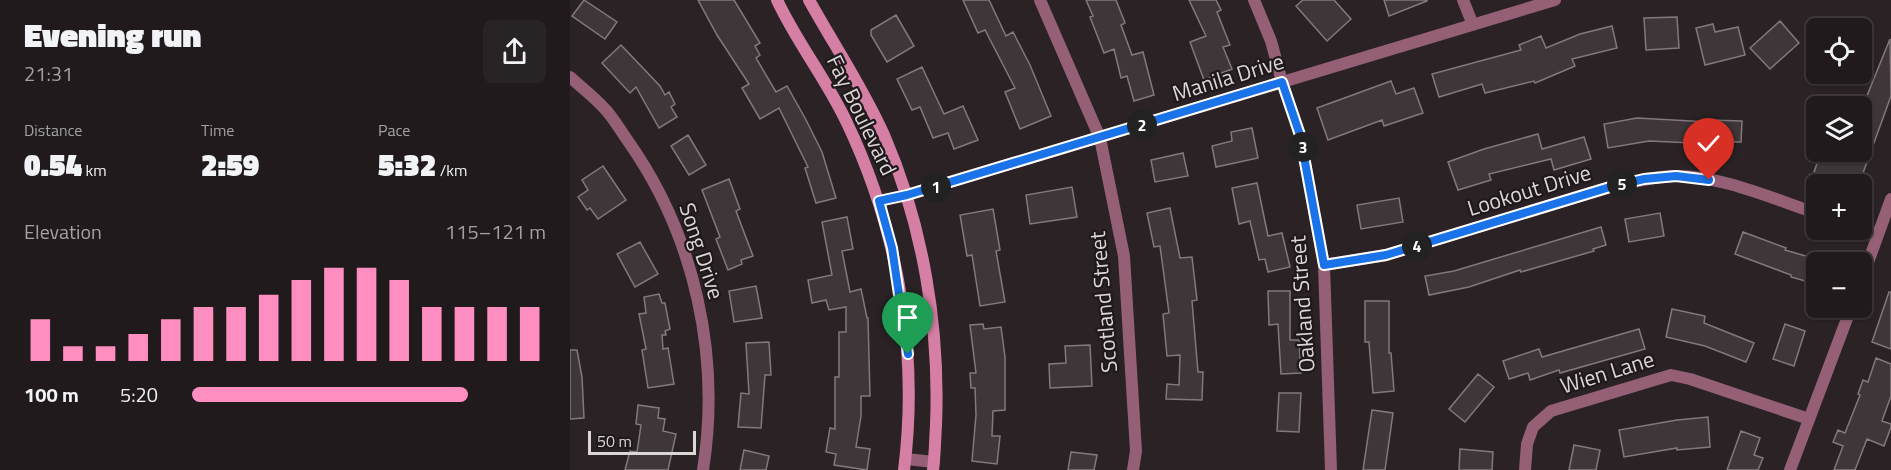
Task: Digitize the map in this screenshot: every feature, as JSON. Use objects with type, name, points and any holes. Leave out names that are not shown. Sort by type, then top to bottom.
[{"type":"main road","name":"Fay Boulevard","points":[[777,0],[847,122],[879,201],[892,248],[908,354],[905,465]]},
{"type":"main road","name":"Fay Boulevard","points":[[809,0],[859,84],[884,135],[907,195],[922,256],[931,312],[938,385],[933,466]]},
{"type":"street","name":"Scotland Street","points":[[1040,0],[1100,138],[1124,256],[1136,451],[1134,470]]},
{"type":"street","name":"Oakland Street","points":[[1254,0],[1271,41],[1300,135],[1324,265],[1331,470]]},
{"type":"street","points":[[1463,0],[1473,26]]},
{"type":"street","name":"Manila Drive","points":[[879,201],[907,195],[1100,138],[1555,0]]},
{"type":"street","name":"Song Drive","points":[[570,77],[605,108],[642,161],[677,227],[698,295],[709,378],[708,436],[703,470]]},
{"type":"street","name":"Lookout Drive","points":[[1324,265],[1386,255],[1610,187],[1644,179],[1676,176],[1709,180],[1748,190],[1806,210]]},
{"type":"street","points":[[1872,252],[1891,199]]},
{"type":"street","points":[[1872,232],[1878,234]]},
{"type":"street","points":[[1790,470],[1847,318]]},
{"type":"street","name":"Wien Lane","points":[[1525,470],[1527,444],[1533,427],[1551,411],[1671,375],[1690,378],[1809,419]]},
{"type":"street","points":[[905,465],[933,466]]},
{"type":"building","points":[[584,0],[617,22],[605,39],[572,16]]},
{"type":"building","points":[[698,0],[734,0],[760,43],[755,46],[760,55],[756,58],[776,92],[787,86],[805,118],[822,152],[836,198],[816,203],[805,168],[808,167],[779,108],[760,119],[742,88],[749,84],[717,35]]},
{"type":"building","points":[[963,0],[989,0],[1006,36],[1013,32],[1030,65],[1051,116],[1020,129],[1005,92],[1015,88],[985,30],[978,33]]},
{"type":"building","points":[[1086,0],[1116,0],[1125,23],[1121,25],[1132,55],[1143,52],[1154,95],[1134,101],[1127,76],[1121,78],[1114,49],[1104,53]]},
{"type":"building","points":[[1189,0],[1216,0],[1221,10],[1217,12],[1230,45],[1223,47],[1232,69],[1204,80],[1190,42],[1206,36]]},
{"type":"building","points":[[1303,0],[1334,0],[1351,19],[1327,41],[1296,6]]},
{"type":"building","points":[[1384,0],[1427,0],[1427,1],[1389,16]]},
{"type":"building","points":[[896,15],[914,46],[887,62],[871,35],[871,30]]},
{"type":"building","points":[[1677,17],[1679,48],[1646,50],[1644,18]]},
{"type":"building","points":[[1780,21],[1799,43],[1770,69],[1750,48]]},
{"type":"building","points":[[1713,24],[1715,32],[1738,27],[1745,55],[1705,65],[1696,28]]},
{"type":"building","points":[[1612,26],[1617,48],[1572,59],[1575,66],[1535,83],[1534,81],[1485,93],[1482,84],[1439,97],[1432,74],[1521,50],[1519,45],[1541,36],[1546,48],[1580,34]]},
{"type":"building","points":[[1890,39],[1891,96],[1872,148],[1872,96],[1867,96]]},
{"type":"building","points":[[621,45],[660,86],[665,95],[669,92],[675,104],[671,107],[677,117],[659,128],[636,87],[630,93],[602,63]]},
{"type":"building","points":[[922,67],[944,114],[963,106],[978,140],[954,149],[948,133],[933,138],[920,107],[912,110],[897,79]]},
{"type":"building","points":[[1391,81],[1396,94],[1414,88],[1423,113],[1384,126],[1382,120],[1328,140],[1317,108]]},
{"type":"building","points":[[1637,118],[1709,122],[1709,120],[1742,121],[1741,142],[1649,141],[1608,148],[1604,124]]},
{"type":"building","points":[[1252,128],[1258,158],[1216,167],[1212,146],[1232,141],[1231,132]]},
{"type":"building","points":[[1538,134],[1542,149],[1584,137],[1591,159],[1554,170],[1551,159],[1489,174],[1491,180],[1458,190],[1448,162]]},
{"type":"building","points":[[688,135],[706,165],[689,175],[671,146]]},
{"type":"building","points":[[1183,153],[1188,176],[1155,182],[1151,160]]},
{"type":"building","points":[[1818,162],[1867,162],[1863,174],[1814,172]]},
{"type":"building","points":[[603,166],[626,200],[598,219],[590,208],[587,210],[578,197],[588,190],[582,180]]},
{"type":"building","points":[[729,179],[740,209],[736,211],[753,256],[741,260],[742,264],[728,270],[716,239],[720,237],[702,190]]},
{"type":"building","points":[[1257,183],[1268,236],[1282,233],[1290,267],[1268,272],[1265,259],[1259,260],[1250,221],[1239,224],[1232,188]]},
{"type":"building","points":[[1072,187],[1077,217],[1030,224],[1026,195]]},
{"type":"building","points":[[1399,198],[1403,222],[1361,229],[1357,205]]},
{"type":"building","points":[[1170,208],[1180,258],[1192,257],[1197,300],[1192,301],[1198,372],[1203,372],[1202,400],[1166,399],[1167,384],[1179,385],[1180,355],[1167,356],[1163,314],[1169,313],[1160,246],[1154,247],[1147,213]]},
{"type":"building","points":[[993,209],[1000,250],[996,251],[1005,302],[980,306],[972,255],[967,256],[960,215]]},
{"type":"building","points":[[1660,213],[1664,236],[1629,242],[1625,219]]},
{"type":"building","points":[[847,217],[853,249],[842,251],[850,292],[861,289],[868,318],[870,396],[861,396],[861,416],[856,447],[870,449],[867,470],[834,465],[836,454],[826,452],[830,428],[835,429],[835,377],[839,377],[839,332],[846,332],[846,307],[829,310],[826,300],[812,303],[808,280],[832,275],[822,222]]},
{"type":"building","points":[[1601,227],[1606,245],[1593,249],[1594,251],[1521,272],[1520,270],[1469,287],[1429,295],[1425,276],[1454,271]]},
{"type":"building","points":[[1743,232],[1786,248],[1785,250],[1806,256],[1806,281],[1791,277],[1791,275],[1735,254]]},
{"type":"building","points":[[640,242],[658,274],[635,287],[617,254]]},
{"type":"building","points":[[756,286],[762,318],[734,322],[729,291]]},
{"type":"building","points":[[1268,291],[1290,291],[1290,340],[1299,340],[1301,373],[1281,374],[1278,324],[1269,325]]},
{"type":"building","points":[[1889,292],[1891,292],[1891,349],[1872,342]]},
{"type":"building","points":[[659,294],[662,303],[665,303],[670,329],[665,331],[666,335],[662,335],[663,349],[668,348],[674,384],[648,388],[642,350],[646,349],[639,314],[646,313],[644,297]]},
{"type":"building","points":[[1365,301],[1389,301],[1389,353],[1391,353],[1394,391],[1373,393],[1369,342],[1365,342]]},
{"type":"building","points":[[1672,309],[1705,316],[1704,323],[1754,343],[1746,362],[1705,346],[1666,337]]},
{"type":"building","points":[[983,324],[984,329],[1001,327],[1005,357],[1005,410],[993,411],[992,436],[1000,436],[997,464],[972,461],[976,415],[975,388],[971,388],[970,373],[976,373],[970,325]]},
{"type":"building","points":[[1785,324],[1805,331],[1794,366],[1773,359]]},
{"type":"building","points":[[1639,329],[1645,349],[1560,373],[1559,370],[1530,380],[1528,373],[1509,379],[1503,361],[1539,349],[1542,357]]},
{"type":"building","points":[[769,342],[771,375],[765,375],[761,428],[738,427],[741,393],[749,394],[746,343]]},
{"type":"building","points":[[1090,345],[1092,386],[1050,388],[1049,364],[1066,363],[1065,346]]},
{"type":"building","points":[[570,350],[577,350],[582,377],[584,418],[570,419]]},
{"type":"building","points":[[1876,358],[1891,364],[1891,396],[1882,421],[1891,424],[1891,427],[1884,446],[1867,439],[1855,470],[1834,470],[1843,446],[1833,442],[1838,430],[1845,433],[1860,395],[1858,394],[1863,380],[1868,382]]},
{"type":"building","points":[[1478,374],[1494,387],[1465,422],[1449,409]]},
{"type":"building","points":[[1279,393],[1301,393],[1299,432],[1277,431]]},
{"type":"building","points":[[638,405],[659,408],[658,418],[665,419],[663,431],[676,434],[668,470],[625,470],[630,451],[637,452],[641,425],[636,424]]},
{"type":"building","points":[[1372,410],[1393,413],[1385,470],[1363,470]]},
{"type":"building","points":[[1708,417],[1710,447],[1677,450],[1677,448],[1624,457],[1619,430]]},
{"type":"building","points":[[1741,431],[1760,438],[1754,455],[1763,458],[1758,470],[1727,470]]},
{"type":"building","points":[[1574,445],[1600,450],[1596,470],[1569,470]]},
{"type":"building","points":[[1460,449],[1493,452],[1492,470],[1459,470]]},
{"type":"building","points":[[744,450],[769,456],[766,470],[740,470]]},
{"type":"building","points":[[1071,452],[1097,455],[1094,470],[1068,470]]},
{"type":"route","points":[[908,354],[892,248],[879,201],[907,195],[1282,82],[1300,135],[1324,265],[1386,255],[1610,187],[1644,179],[1676,176],[1709,180]]}]
